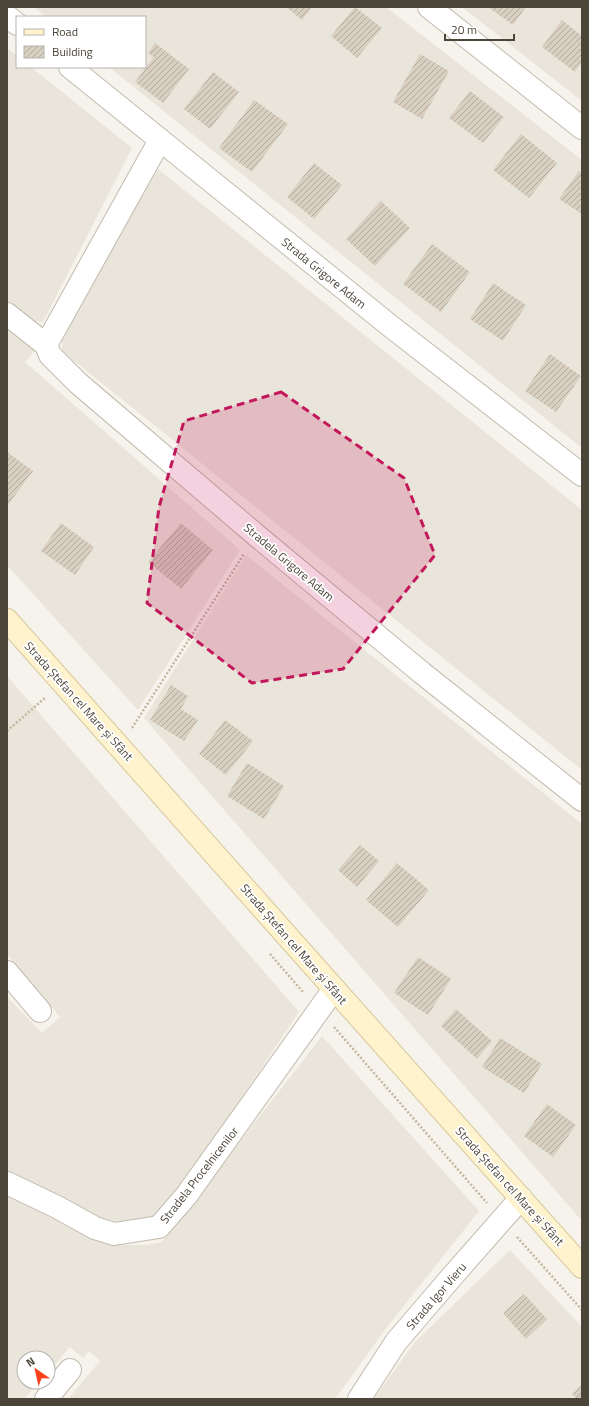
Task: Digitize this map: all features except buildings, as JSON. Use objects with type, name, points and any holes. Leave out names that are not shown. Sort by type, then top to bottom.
[{"type":"main road","name":"Strada Ștefan cel Mare și Sfânt","points":[[7,620],[582,1267]]},
{"type":"street","points":[[429,7],[582,128]]},
{"type":"street","points":[[7,16],[16,23]]},
{"type":"street","name":"Strada Grigore Adam","points":[[71,68],[389,325],[582,475]]},
{"type":"street","points":[[46,346],[160,140]]},
{"type":"street","name":"Stradela Grigore Adam","points":[[7,314],[46,346],[50,355],[78,383],[256,535],[422,673],[582,800]]},
{"type":"street","points":[[7,972],[40,1011]]},
{"type":"street","name":"Stradela Procelnicenilor","points":[[7,1183],[57,1207],[95,1228],[114,1234],[159,1227],[186,1196],[334,989]]},
{"type":"street","name":"Strada Igor Vieru","points":[[359,1399],[396,1342],[521,1198]]},
{"type":"street","points":[[46,1399],[70,1370]]},
{"type":"path","points":[[120,747],[256,535]]},
{"type":"path","points":[[7,731],[62,683]]},
{"type":"path","points":[[39,694],[49,705]]},
{"type":"path","points":[[267,951],[582,1310]]},
{"type":"highlighted area","points":[[281,392],[404,478],[435,555],[343,669],[252,683],[147,603],[159,507],[184,421]]},
{"type":"shaded area","points":[[34,7],[386,7],[582,160],[582,448],[110,68],[146,68],[146,16],[45,16]]},
{"type":"shaded area","points":[[462,7],[582,7],[582,101]]},
{"type":"shaded area","points":[[7,48],[16,55],[16,68],[32,68],[132,148],[43,322],[28,321],[7,304]]},
{"type":"shaded area","points":[[158,169],[582,510],[582,770],[62,351],[62,334]]},
{"type":"shaded area","points":[[7,328],[35,350],[25,362],[240,550],[138,710],[7,565]]},
{"type":"shaded area","points":[[246,555],[582,824],[582,1221],[144,718]]},
{"type":"shaded area","points":[[7,676],[299,1012],[170,1204],[150,1219],[126,1223],[90,1215],[7,1172],[7,997],[42,1033],[60,1017],[7,954]]},
{"type":"shaded area","points":[[322,1036],[479,1211],[384,1331],[335,1399],[68,1399],[100,1361],[89,1351],[83,1358],[70,1347],[56,1363],[56,1350],[16,1350],[16,1390],[32,1390],[24,1399],[7,1399],[7,1192],[106,1245],[145,1245],[162,1242]]},
{"type":"shaded area","points":[[510,1250],[582,1327],[582,1399],[374,1399],[414,1343]]}]
